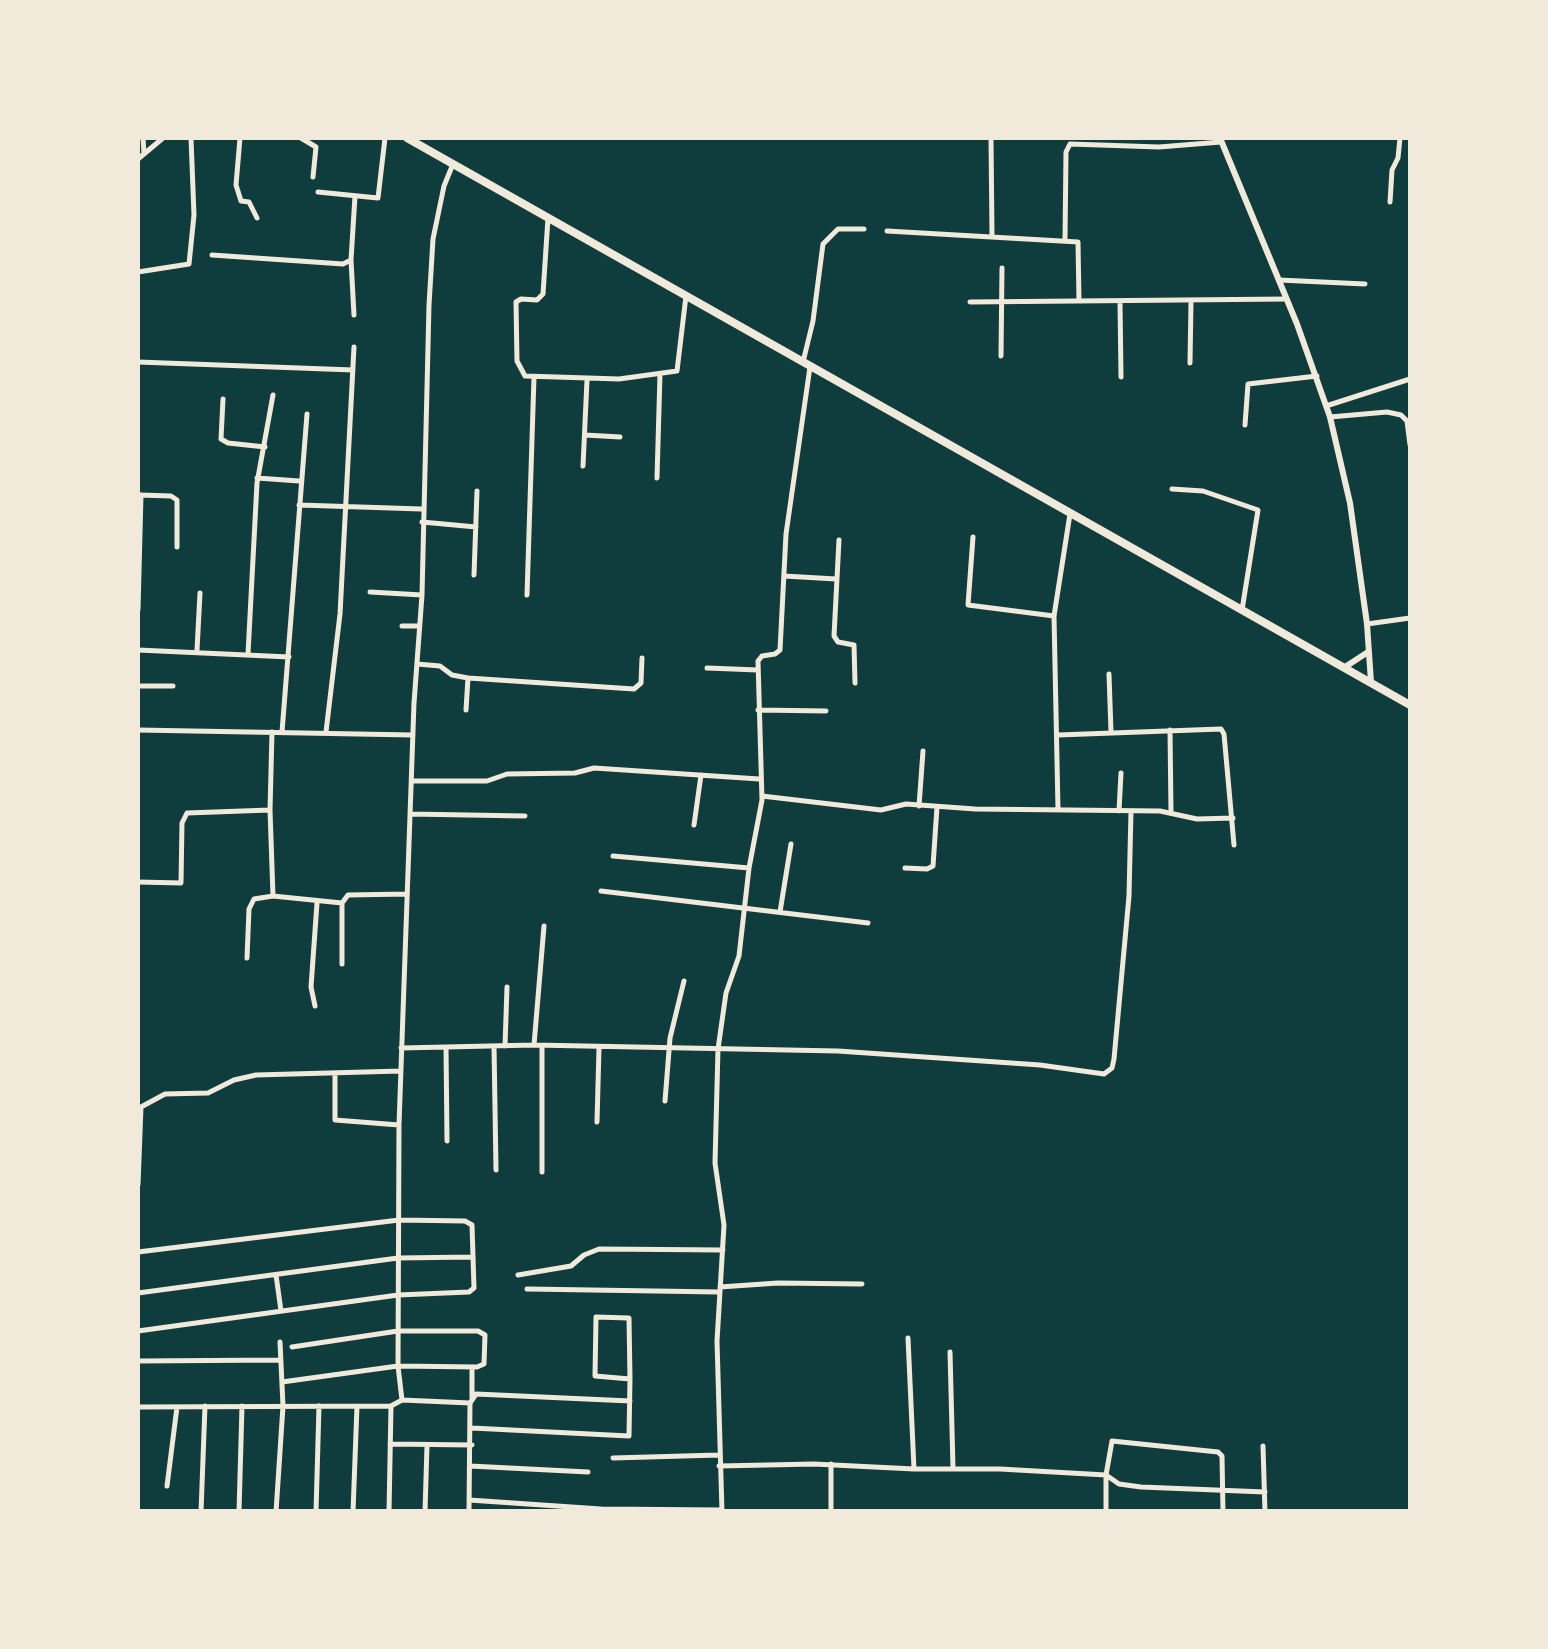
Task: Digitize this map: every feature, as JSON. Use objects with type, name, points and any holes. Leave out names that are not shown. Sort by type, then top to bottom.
[{"type":"main road","points":[[407,138],[1410,706]]},
{"type":"main road","points":[[1220,140],[1279,280],[1330,418],[1350,503],[1371,682]]},
{"type":"main road","points":[[1345,666],[1369,651]]},
{"type":"street","points":[[141,156],[143,138]]},
{"type":"street","points":[[141,156],[164,138]]},
{"type":"street","points":[[138,272],[190,264],[194,215],[191,138]]},
{"type":"street","points":[[240,138],[238,194],[241,201],[249,202],[257,218]]},
{"type":"street","points":[[302,138],[316,147],[313,177]]},
{"type":"street","points":[[318,192],[378,198],[385,138]]},
{"type":"street","points":[[991,138],[992,236]]},
{"type":"street","points":[[1390,202],[1400,138]]},
{"type":"street","points":[[1066,240],[1066,152],[1070,144],[1160,147],[1220,140]]},
{"type":"street","points":[[402,1400],[398,1366],[401,1048],[422,595],[433,238],[453,164]]},
{"type":"street","points":[[354,316],[351,260],[355,196]]},
{"type":"street","points":[[548,218],[543,294],[538,300],[518,299],[515,308],[517,363],[524,375],[587,380],[678,370],[686,296]]},
{"type":"street","points":[[469,1500],[601,1509],[722,1510],[719,1290],[723,1250],[715,1163],[718,1049],[726,993],[740,956],[762,796],[758,670],[760,657],[780,650],[784,576],[821,249],[838,230],[864,229]]},
{"type":"street","points":[[886,231],[1066,240],[1080,244],[1079,301]]},
{"type":"street","points":[[212,255],[343,264],[351,260]]},
{"type":"street","points":[[1001,356],[1002,268]]},
{"type":"street","points":[[1279,280],[1364,284]]},
{"type":"street","points":[[970,302],[1286,299]]},
{"type":"street","points":[[1120,302],[1121,376]]},
{"type":"street","points":[[1190,364],[1191,302]]},
{"type":"street","points":[[326,732],[340,614],[354,348]]},
{"type":"street","points":[[138,362],[353,370]]},
{"type":"street","points":[[656,478],[660,374]]},
{"type":"street","points":[[1245,425],[1248,384],[1316,376]]},
{"type":"street","points":[[527,595],[534,377]]},
{"type":"street","points":[[583,466],[587,380]]},
{"type":"street","points":[[1326,406],[1410,380]]},
{"type":"street","points":[[248,654],[258,478],[273,395]]},
{"type":"street","points":[[223,399],[221,439],[265,447]]},
{"type":"street","points":[[282,732],[307,414]]},
{"type":"street","points":[[1330,418],[1402,414],[1410,445]]},
{"type":"street","points":[[584,434],[620,437]]},
{"type":"street","points":[[258,478],[301,481]]},
{"type":"street","points":[[1172,489],[1203,491],[1257,508],[1242,610]]},
{"type":"street","points":[[474,576],[477,491]]},
{"type":"street","points":[[138,610],[139,495],[171,496],[177,500],[177,548]]},
{"type":"street","points":[[299,504],[422,509]]},
{"type":"street","points":[[1058,810],[1054,616],[1070,514]]},
{"type":"street","points":[[422,522],[476,527]]},
{"type":"street","points":[[972,537],[968,605],[1054,616]]},
{"type":"street","points":[[839,540],[834,636],[838,642],[854,645],[854,684]]},
{"type":"street","points":[[784,576],[836,579]]},
{"type":"street","points":[[370,592],[422,595]]},
{"type":"street","points":[[196,650],[200,593]]},
{"type":"street","points":[[1367,624],[1410,618]]},
{"type":"street","points":[[402,626],[420,626]]},
{"type":"street","points":[[138,650],[289,657]]},
{"type":"street","points":[[418,664],[440,666],[452,675],[468,678],[634,689],[641,683],[642,658]]},
{"type":"street","points":[[706,668],[758,670]]},
{"type":"street","points":[[1109,674],[1110,732]]},
{"type":"street","points":[[466,710],[468,678]]},
{"type":"street","points":[[138,686],[173,686]]},
{"type":"street","points":[[758,710],[826,710]]},
{"type":"street","points":[[1058,735],[1218,728],[1224,732],[1234,845]]},
{"type":"street","points":[[138,730],[413,735]]},
{"type":"street","points":[[1170,730],[1172,812]]},
{"type":"street","points":[[272,732],[273,896]]},
{"type":"street","points":[[919,806],[923,751]]},
{"type":"street","points":[[413,781],[487,781],[507,774],[574,773],[594,768],[759,780]]},
{"type":"street","points":[[1119,811],[1121,773]]},
{"type":"street","points":[[694,825],[701,775]]},
{"type":"street","points":[[762,796],[880,810],[906,804],[1131,810],[1172,812],[1197,819],[1233,818]]},
{"type":"street","points":[[905,868],[933,866],[937,807]]},
{"type":"street","points":[[138,882],[180,884],[182,823],[186,813],[270,810]]},
{"type":"street","points":[[401,1048],[668,1047],[905,1054],[1108,1072],[1114,1059],[1129,896],[1131,810]]},
{"type":"street","points":[[410,814],[525,816]]},
{"type":"street","points":[[780,912],[792,844]]},
{"type":"street","points":[[613,856],[750,868]]},
{"type":"street","points":[[601,891],[868,922]]},
{"type":"street","points":[[342,964],[342,903],[348,895],[407,894]]},
{"type":"street","points":[[247,958],[250,902],[273,896],[342,903]]},
{"type":"street","points":[[315,1006],[311,987],[317,903]]},
{"type":"street","points":[[542,1172],[538,1046],[544,926]]},
{"type":"street","points":[[664,1101],[668,1047],[684,981]]},
{"type":"street","points":[[505,1046],[507,987]]},
{"type":"street","points":[[494,1046],[496,1170]]},
{"type":"street","points":[[446,1047],[447,1141]]},
{"type":"street","points":[[597,1122],[599,1048]]},
{"type":"street","points":[[138,1185],[140,1107],[165,1094],[208,1093],[256,1074],[401,1071]]},
{"type":"street","points":[[335,1074],[335,1120],[399,1125]]},
{"type":"street","points":[[138,1252],[399,1220],[471,1222],[473,1258],[472,1291],[398,1295],[138,1331]]},
{"type":"street","points":[[518,1275],[572,1266],[584,1254],[599,1249],[723,1250]]},
{"type":"street","points":[[138,1292],[398,1258],[473,1258]]},
{"type":"street","points":[[276,1275],[281,1312]]},
{"type":"street","points":[[527,1289],[719,1290],[778,1283],[862,1284]]},
{"type":"street","points":[[472,1428],[627,1438],[630,1401],[630,1378],[629,1318],[596,1317],[595,1376],[630,1378]]},
{"type":"street","points":[[282,1382],[398,1366],[472,1367],[484,1364],[485,1335],[398,1331],[292,1347]]},
{"type":"street","points":[[908,1338],[914,1469]]},
{"type":"street","points":[[276,1512],[282,1406],[280,1342]]},
{"type":"street","points":[[950,1352],[952,1468]]},
{"type":"street","points":[[138,1361],[281,1360]]},
{"type":"street","points":[[468,1512],[472,1367]]},
{"type":"street","points":[[471,1400],[476,1394],[630,1401]]},
{"type":"street","points":[[138,1408],[391,1406],[402,1400],[471,1400]]},
{"type":"street","points":[[201,1512],[205,1406]]},
{"type":"street","points":[[239,1512],[242,1406]]},
{"type":"street","points":[[316,1512],[319,1406]]},
{"type":"street","points":[[353,1512],[357,1406]]},
{"type":"street","points":[[389,1512],[391,1406]]},
{"type":"street","points":[[167,1486],[177,1407]]},
{"type":"street","points":[[1106,1512],[1106,1474],[1112,1441],[1218,1452],[1222,1456],[1222,1512]]},
{"type":"street","points":[[390,1444],[472,1445]]},
{"type":"street","points":[[425,1512],[427,1444]]},
{"type":"street","points":[[1264,1446],[1264,1512]]},
{"type":"street","points":[[612,1458],[719,1455]]},
{"type":"street","points":[[719,1466],[831,1464],[1106,1474],[1119,1484],[1265,1492]]},
{"type":"street","points":[[831,1464],[831,1512]]},
{"type":"street","points":[[470,1466],[588,1472]]}]
